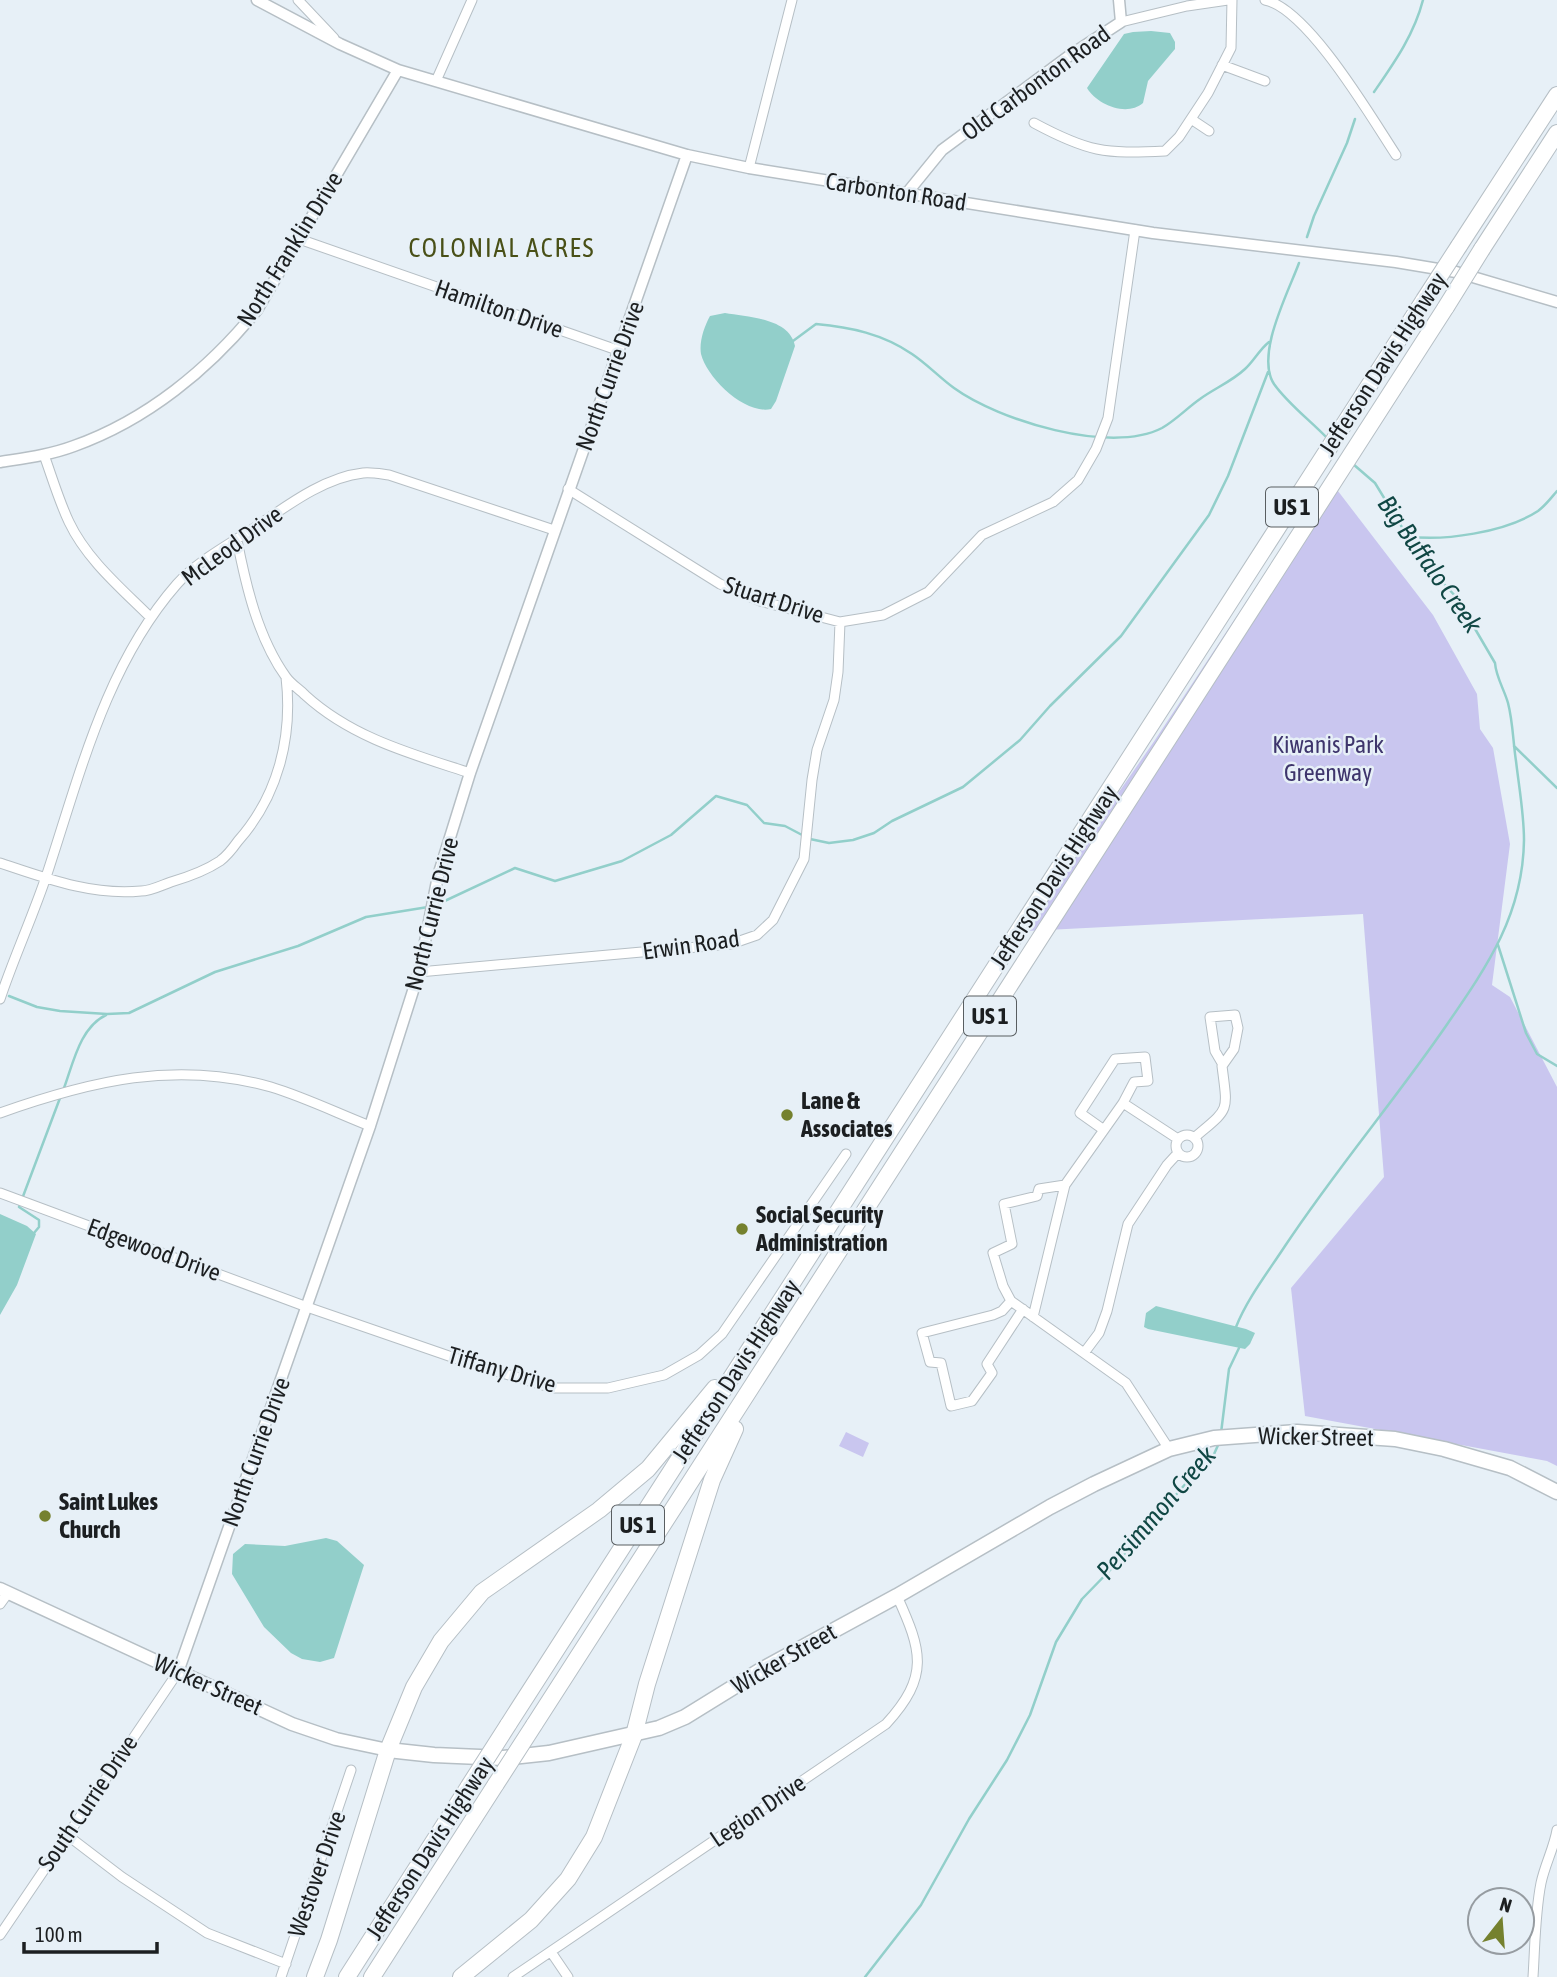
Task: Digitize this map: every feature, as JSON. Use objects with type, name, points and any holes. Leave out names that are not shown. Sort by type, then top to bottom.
[{"type":"highway","name":"Jefferson Davis Highway","points":[[347,1977],[1557,94]]},
{"type":"highway","name":"Jefferson Davis Highway","points":[[372,1977],[1557,133]]},
{"type":"highway","points":[[315,1977],[388,1751],[414,1686],[441,1640],[482,1592],[599,1510],[648,1469],[767,1324]]},
{"type":"highway","points":[[461,1977],[531,1920],[568,1878],[594,1837],[634,1735],[647,1684],[712,1480],[771,1359]]},
{"type":"main road","name":"Wicker Street","points":[[4,1591],[292,1724],[388,1751],[503,1758],[549,1753],[634,1735],[685,1717],[761,1670],[897,1596],[1050,1507],[1131,1465],[1169,1450],[1214,1438],[1297,1432],[1395,1440],[1444,1449],[1510,1468],[1557,1492]]},
{"type":"street","name":"Carbonton Road","points":[[257,0],[340,44],[398,70],[687,155],[749,168],[1135,230],[1444,270],[1557,302]]},
{"type":"street","points":[[298,0],[340,44]]},
{"type":"street","points":[[436,81],[472,0]]},
{"type":"street","points":[[749,168],[792,0]]},
{"type":"street","points":[[1119,0],[1121,22]]},
{"type":"street","points":[[1034,122],[1064,139],[1090,149],[1117,154],[1165,151],[1179,138],[1231,48],[1230,0]]},
{"type":"street","name":"Old Carbonton Road","points":[[906,193],[942,150],[1121,22],[1186,6],[1230,0]]},
{"type":"street","points":[[1269,0],[1289,11],[1315,36],[1396,155]]},
{"type":"street","points":[[1222,65],[1265,80]]},
{"type":"street","name":"North Franklin Drive","points":[[0,462],[44,455],[113,430],[162,400],[229,344],[257,310],[398,70]]},
{"type":"street","points":[[1191,118],[1209,131]]},
{"type":"street","name":"North Currie Drive","points":[[178,1672],[370,1126],[419,972],[438,876],[470,773],[687,155]]},
{"type":"street","name":"Stuart Drive","points":[[568,489],[720,584],[760,601],[840,622],[883,615],[928,592],[982,535],[1053,502],[1078,480],[1096,449],[1108,418],[1135,230]]},
{"type":"street","name":"Hamilton Drive","points":[[299,239],[620,351]]},
{"type":"street","points":[[44,455],[69,523],[109,576],[151,618]]},
{"type":"street","name":"McLeod Drive","points":[[0,999],[107,699],[130,652],[178,582],[292,502],[344,477],[364,472],[389,475],[554,530]]},
{"type":"street","points":[[237,540],[246,587],[260,629],[286,677],[321,709],[355,730],[389,746],[470,773]]},
{"type":"street","name":"Erwin Road","points":[[419,972],[732,944],[757,934],[773,920],[804,859],[817,750],[834,700],[840,622]]},
{"type":"street","points":[[0,863],[90,889],[142,891],[193,876],[223,859],[253,825],[271,792],[281,762],[289,705],[286,677]]},
{"type":"street","points":[[1194,1138],[1223,1113],[1227,1104],[1222,1063],[1215,1051],[1210,1017],[1235,1015],[1238,1028],[1234,1049],[1222,1063]]},
{"type":"street","points":[[1033,1317],[1065,1185],[1123,1103],[1134,1082],[1147,1081],[1145,1057],[1115,1059],[1080,1113],[1104,1129]]},
{"type":"street","points":[[0,1113],[48,1096],[130,1077],[190,1073],[270,1087],[370,1126]]},
{"type":"street","points":[[1123,1103],[1178,1139]]},
{"type":"street","points":[[1186,1135],[1194,1138],[1198,1147],[1193,1155],[1187,1157],[1178,1153],[1178,1139],[1186,1135]]},
{"type":"street","points":[[1084,1353],[1099,1333],[1107,1311],[1128,1224],[1178,1153]]},
{"type":"street","name":"Tiffany Drive","points":[[307,1307],[475,1365],[553,1388],[608,1388],[664,1375],[699,1355],[722,1334],[846,1154]]},
{"type":"street","points":[[1065,1185],[1039,1189],[1037,1196],[1004,1204],[1012,1244],[993,1253],[1003,1286],[1011,1301],[1126,1383],[1169,1450]]},
{"type":"street","name":"Edgewood Drive","points":[[0,1193],[307,1307]]},
{"type":"street","points":[[1011,1301],[1002,1311],[993,1315],[922,1333],[930,1362],[941,1363],[951,1406],[972,1401],[992,1373],[987,1364],[1023,1310]]},
{"type":"street","points":[[0,1604],[4,1591]]},
{"type":"street","name":"Legion Drive","points":[[513,1977],[886,1724],[902,1707],[912,1689],[917,1672],[915,1639],[897,1596]]},
{"type":"street","name":"South Currie Drive","points":[[0,1935],[178,1672]]},
{"type":"street","name":"Westover Drive","points":[[281,1977],[351,1770]]},
{"type":"street","points":[[1533,1977],[1538,1898],[1542,1878],[1555,1846],[1557,1830]]},
{"type":"street","points":[[67,1835],[122,1877],[207,1933],[285,1964]]},
{"type":"street","points":[[551,1952],[568,1977]]},
{"type":"green space","name":"Kiwanis Park Greenway","points":[[1328,478],[1433,615],[1477,694],[1480,729],[1493,748],[1510,844],[1492,985],[1510,997],[1557,1087],[1557,1466],[1547,1461],[1305,1416],[1291,1288],[1384,1177],[1363,914],[1027,931],[1067,867],[1155,740]]},
{"type":"green space","points":[[846,1432],[869,1443],[863,1457],[839,1446]]},
{"type":"shaded area","points":[[1151,31],[1170,33],[1175,49],[1148,81],[1143,103],[1129,109],[1121,109],[1105,104],[1092,94],[1087,88],[1124,34]]},
{"type":"shaded area","points":[[725,313],[777,324],[792,337],[795,346],[771,409],[761,409],[739,401],[719,384],[705,364],[701,354],[701,340],[706,325],[710,316]]},
{"type":"shaded area","points":[[0,1214],[27,1226],[36,1234],[17,1285],[0,1315]]},
{"type":"shaded area","points":[[1156,1306],[1255,1333],[1245,1349],[1148,1329],[1144,1327],[1146,1313]]},
{"type":"shaded area","points":[[326,1538],[337,1541],[364,1565],[334,1658],[320,1662],[302,1659],[291,1653],[264,1627],[232,1574],[233,1554],[245,1544],[285,1546]]},
{"type":"waterway","name":"Big Buffalo Creek","points":[[1374,92],[1409,37],[1423,0]]},
{"type":"waterway","name":"Big Buffalo Creek","points":[[1307,237],[1355,119]]},
{"type":"waterway","name":"Big Buffalo Creek","points":[[1299,263],[1275,324],[1268,357],[1269,372],[1280,391],[1328,439]]},
{"type":"waterway","points":[[793,341],[816,324],[866,333],[901,347],[954,388],[998,412],[1055,430],[1114,438],[1140,435],[1162,428],[1200,399],[1240,374],[1269,342]]},
{"type":"waterway","points":[[810,839],[829,843],[853,840],[874,833],[892,821],[963,787],[1020,740],[1050,706],[1121,636],[1209,515],[1228,476],[1268,372]]},
{"type":"waterway","name":"Big Buffalo Creek","points":[[1236,1327],[1252,1296],[1305,1217],[1477,980],[1501,938],[1517,892],[1522,867],[1523,820],[1512,725],[1495,663],[1457,598],[1422,560],[1375,483],[1353,464]]},
{"type":"waterway","points":[[1405,536],[1437,538],[1474,534],[1509,525],[1538,511],[1557,491]]},
{"type":"waterway","points":[[1514,746],[1557,788]]},
{"type":"waterway","points":[[434,906],[515,868],[555,881],[622,861],[671,835],[716,796],[747,805],[764,823],[785,826],[804,836]]},
{"type":"waterway","points":[[9,996],[37,1007],[60,1011],[129,1013],[215,972],[298,946],[366,917],[428,907]]},
{"type":"waterway","points":[[1498,945],[1526,1033],[1537,1054],[1557,1066]]},
{"type":"waterway","points":[[64,1088],[84,1037],[90,1028],[106,1015]]},
{"type":"waterway","points":[[34,1233],[39,1227],[39,1220],[19,1207],[60,1098]]},
{"type":"waterway","name":"Persimmon Creek","points":[[1221,1433],[1229,1369],[1239,1348]]},
{"type":"waterway","name":"Persimmon Creek","points":[[865,1977],[921,1905],[969,1819],[1007,1760],[1030,1715],[1056,1642],[1082,1599],[1194,1474],[1210,1463],[1219,1443]]},
{"type":"place","name":"Lane & Associates","points":[[787,1115]]},
{"type":"place","name":"Social Security Administration","points":[[742,1229]]},
{"type":"place","name":"Saint Lukes Church","points":[[45,1516]]},
{"type":"district","name":"COLONIAL ACRES","points":[[502,248]]}]
